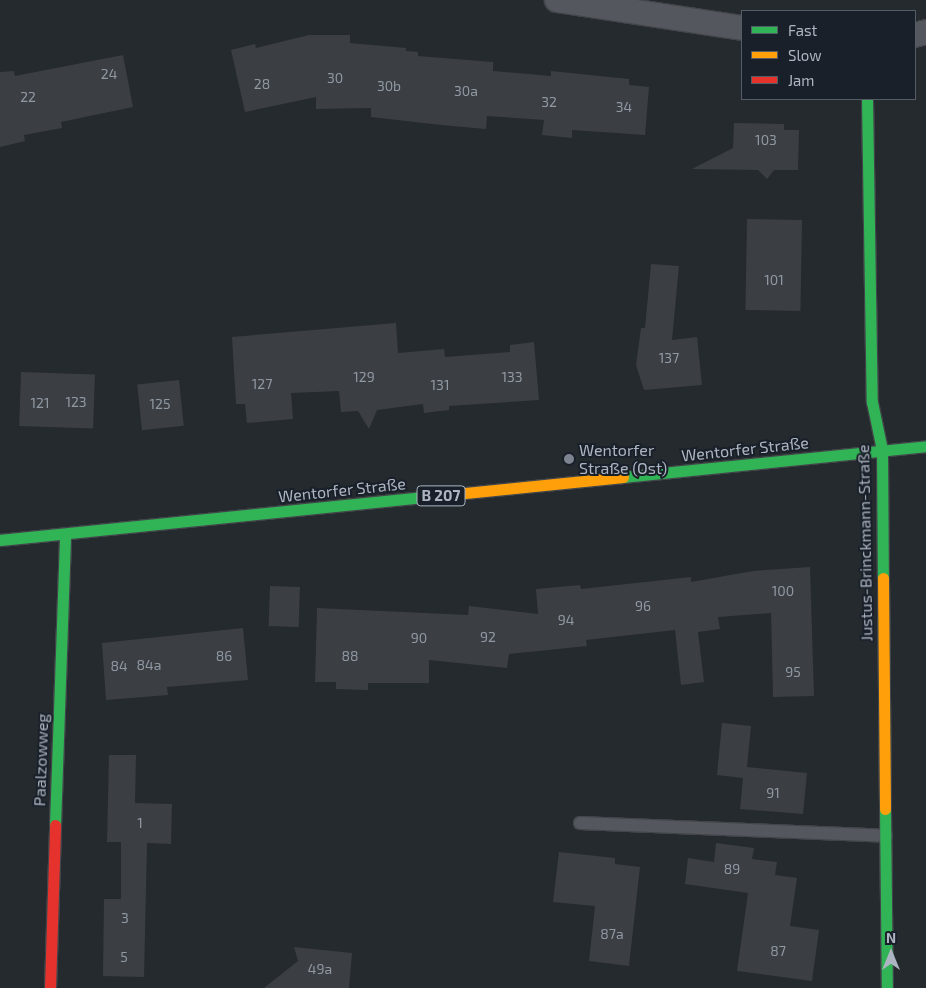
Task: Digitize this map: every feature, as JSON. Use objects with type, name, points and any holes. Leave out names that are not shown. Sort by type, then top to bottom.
[{"type":"street","points":[[557,0],[600,3],[741,28]]},
{"type":"street","name":"Justus-Brinckmann-Straße","points":[[867,100],[872,402],[882,450],[888,988]]},
{"type":"street","name":"Wentorfer Straße","points":[[0,540],[926,446]]},
{"type":"street","name":"Paalzowweg","points":[[50,988],[65,534]]},
{"type":"lane","points":[[580,823],[886,836]]},
{"type":"building","points":[[309,35],[350,35],[350,43],[406,48],[406,51],[418,52],[418,56],[493,62],[493,71],[551,76],[551,71],[629,79],[629,85],[649,87],[645,135],[572,130],[572,138],[542,135],[544,120],[487,116],[486,129],[371,117],[371,108],[316,109],[316,97],[245,112],[231,50],[255,44],[256,48]]},
{"type":"building","points":[[123,55],[133,107],[61,122],[62,128],[24,135],[25,141],[0,147],[0,72],[14,71],[15,76]]},
{"type":"building","points":[[734,123],[784,124],[784,130],[799,130],[798,170],[774,170],[767,179],[758,170],[692,169],[733,148]]},
{"type":"building","points":[[747,219],[802,220],[800,311],[745,310]]},
{"type":"building","points":[[651,264],[679,266],[672,340],[697,337],[702,385],[644,390],[636,365],[641,328],[645,328]]},
{"type":"building","points":[[396,323],[398,353],[444,349],[445,357],[510,352],[510,345],[534,342],[539,400],[449,406],[449,410],[424,413],[423,404],[377,410],[369,429],[358,411],[341,412],[339,391],[291,393],[293,419],[247,423],[245,404],[236,404],[232,337]]},
{"type":"building","points":[[21,372],[95,375],[93,429],[19,426]]},
{"type":"building","points":[[179,380],[184,426],[142,430],[137,384]]},
{"type":"building","points":[[810,567],[814,696],[773,697],[771,613],[718,617],[720,629],[698,632],[704,682],[681,685],[675,630],[586,640],[587,646],[509,654],[507,668],[429,660],[429,683],[368,683],[368,690],[336,689],[336,682],[315,682],[317,608],[468,615],[469,606],[538,614],[536,589],[580,585],[581,589],[691,577],[691,582],[753,571]]},
{"type":"building","points":[[270,586],[300,587],[299,627],[269,626]]},
{"type":"building","points":[[243,628],[248,680],[167,687],[168,695],[106,700],[102,643]]},
{"type":"building","points":[[722,723],[751,726],[747,767],[807,773],[803,814],[740,809],[743,778],[717,775]]},
{"type":"building","points":[[109,755],[136,755],[135,803],[172,804],[171,844],[147,843],[144,977],[103,976],[104,899],[121,899],[121,842],[107,842]]},
{"type":"building","points":[[716,843],[754,848],[752,859],[777,862],[775,875],[797,878],[790,926],[819,930],[812,981],[737,971],[748,893],[685,884],[688,858],[714,862]]},
{"type":"building","points":[[559,852],[615,858],[615,864],[640,867],[629,966],[589,961],[595,906],[553,902]]},
{"type":"building","points":[[294,947],[352,953],[349,988],[264,988],[298,961]]},
{"type":"traffic: fast","points":[[867,100],[872,402],[882,450],[883,578]]},
{"type":"traffic: fast","points":[[623,477],[926,446]]},
{"type":"traffic: fast","points":[[0,540],[426,497]]},
{"type":"traffic: fast","points":[[55,825],[65,534]]},
{"type":"traffic: fast","points":[[885,809],[887,988]]},
{"type":"traffic: slow","points":[[426,497],[623,477]]},
{"type":"traffic: slow","points":[[883,578],[885,809]]},
{"type":"traffic: jam","points":[[50,988],[55,825]]},
{"type":"place","name":"Wentorfer Straße (Ost)","points":[[569,459]]}]
